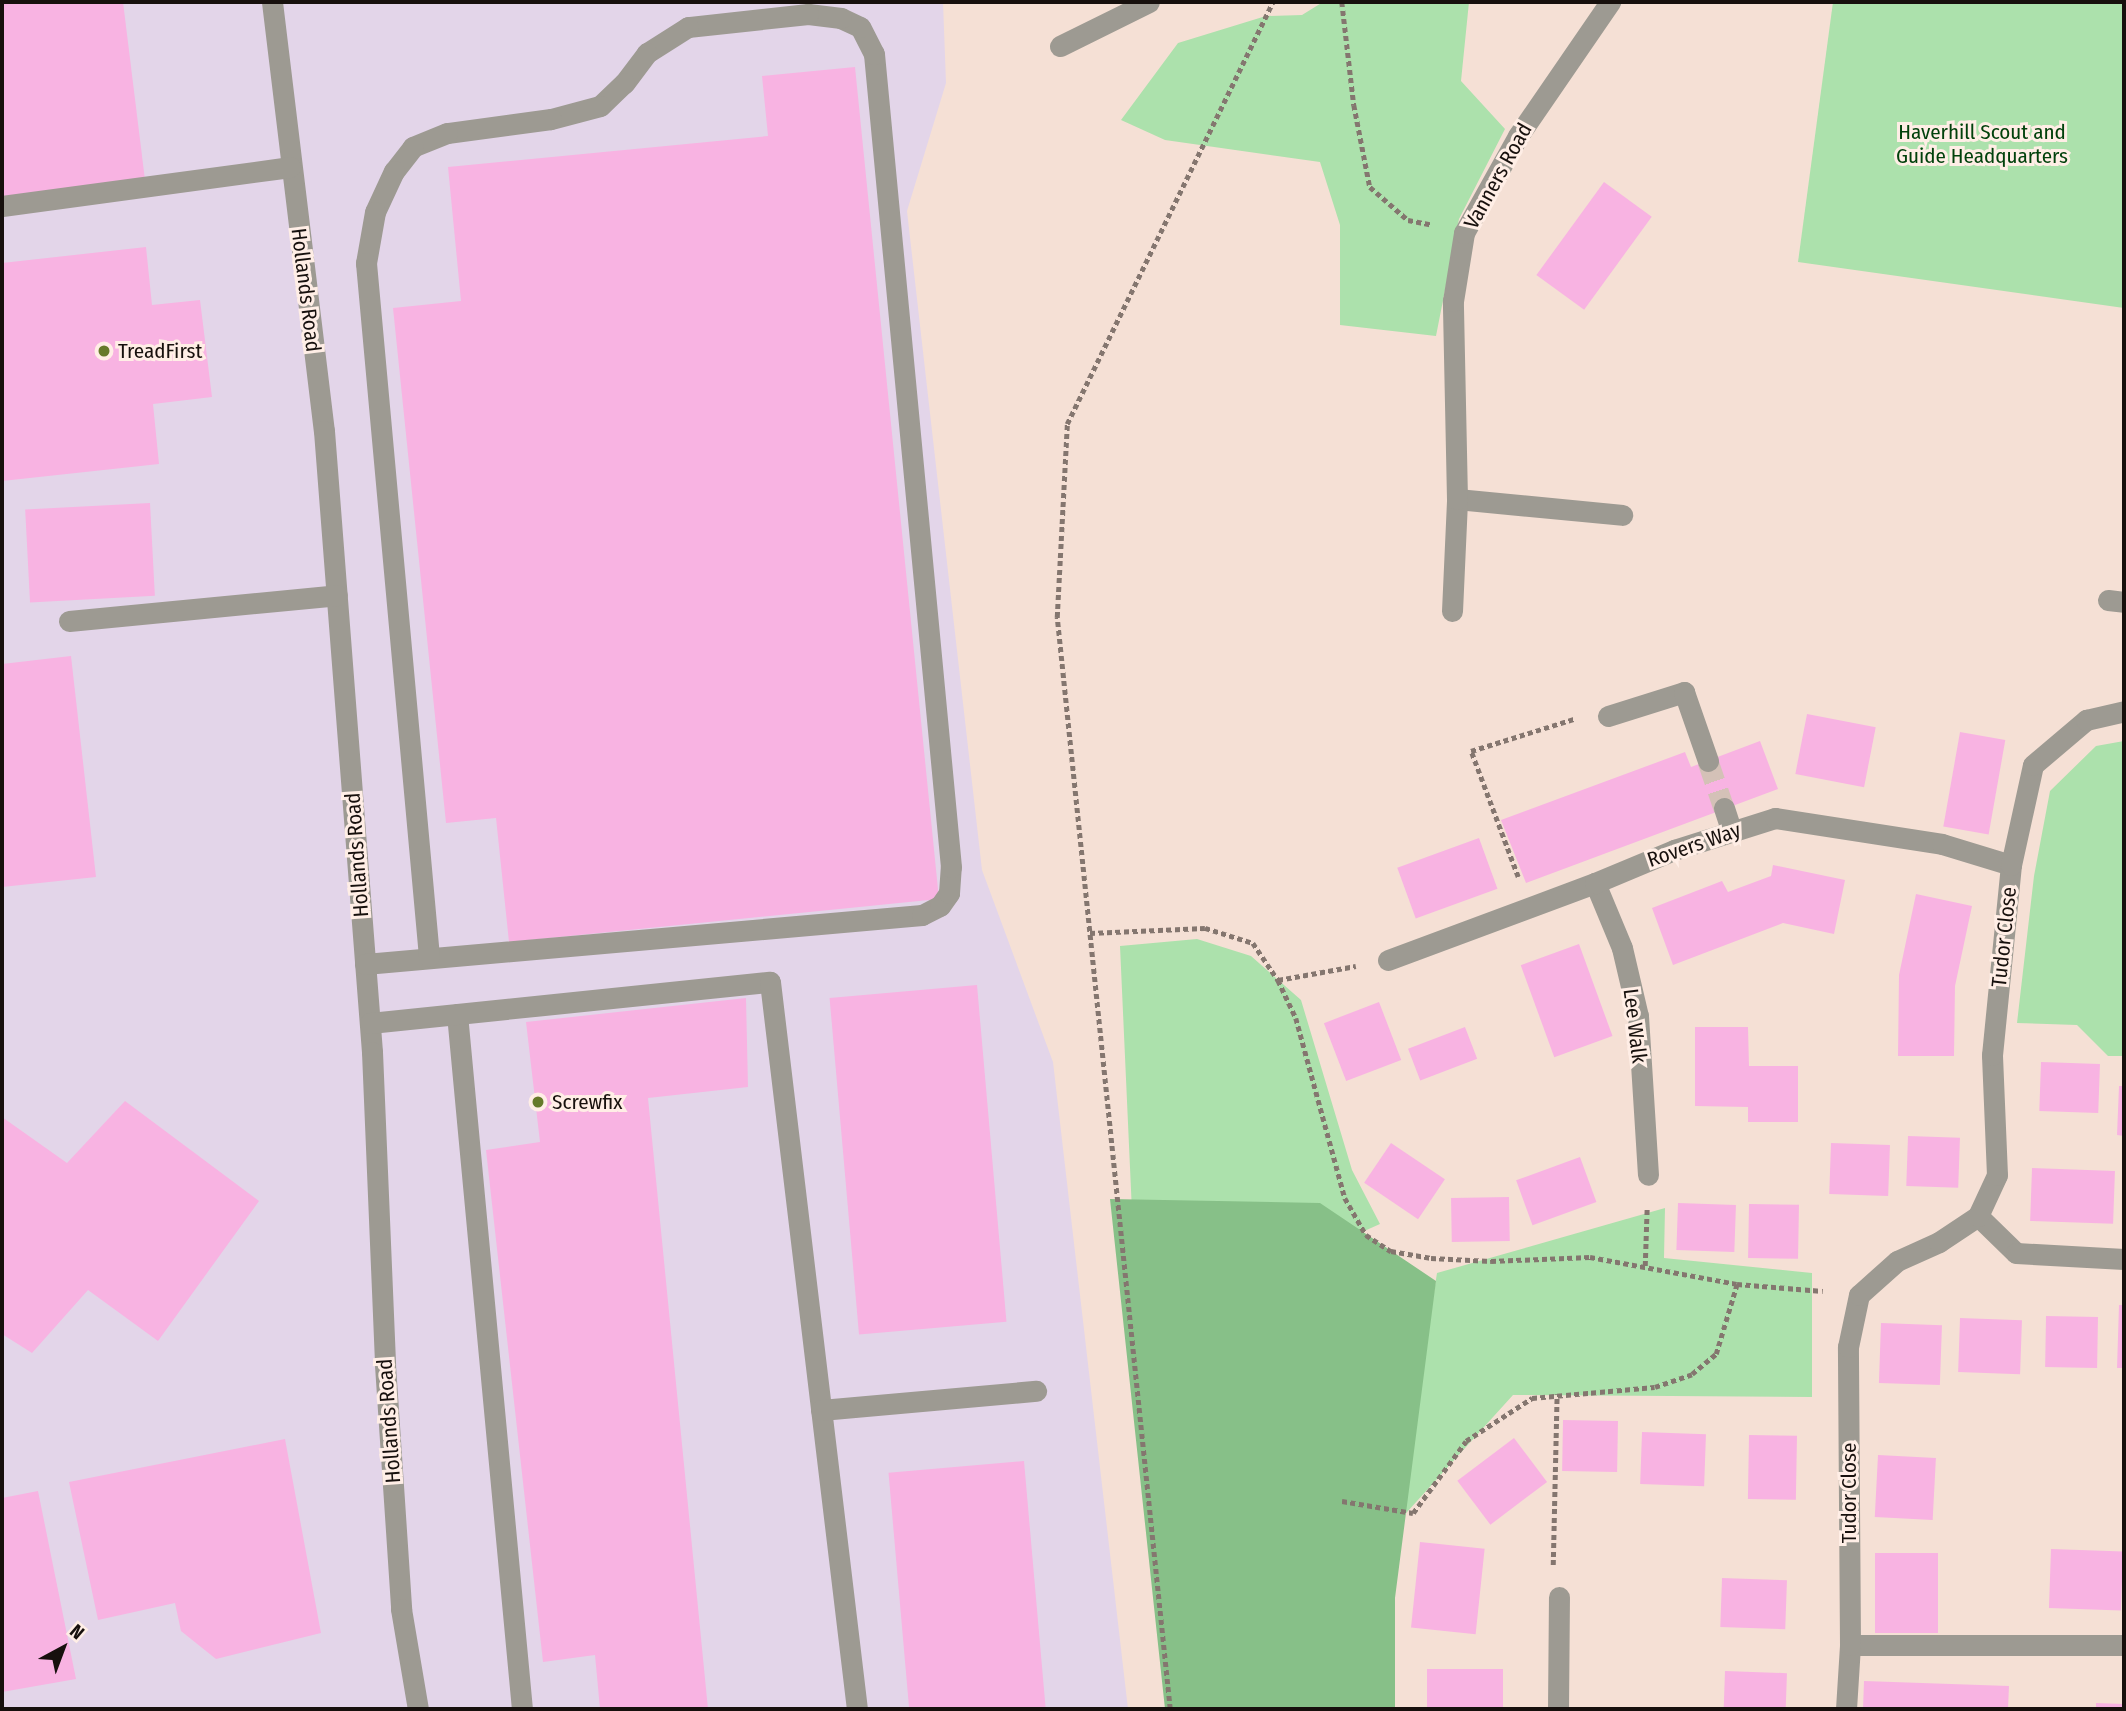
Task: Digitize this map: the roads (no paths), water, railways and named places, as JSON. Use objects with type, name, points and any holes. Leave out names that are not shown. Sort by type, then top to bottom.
[{"type":"street","name":"Hollands Road","points":[[272,2],[324,431],[370,1023],[385,1365],[401,1609],[418,1709]]},
{"type":"street","points":[[1060,46],[1149,2]]},
{"type":"street","name":"Vanners Road","points":[[1452,611],[1457,499],[1453,300],[1464,233],[1518,135],[1610,2]]},
{"type":"street","points":[[365,964],[429,956],[922,915],[940,906],[949,893],[950,853],[874,54],[860,27],[841,18],[808,14],[688,27],[647,53],[624,83],[600,107],[551,119],[447,133],[413,147],[394,171],[375,212],[366,263],[368,291],[429,956]]},
{"type":"street","points":[[2,206],[290,167]]},
{"type":"street","points":[[1457,499],[1622,515]]},
{"type":"street","points":[[69,621],[337,595]]},
{"type":"street","points":[[1608,716],[1684,692],[1708,761]]},
{"type":"street","name":"Tudor Close","points":[[1846,1709],[1850,1645],[1848,1347],[1859,1295],[1897,1261],[1939,1242],[1978,1216],[1997,1175],[1992,1055],[2011,865],[2033,765],[2086,720],[2124,711]]},
{"type":"street","points":[[1724,808],[1732,832]]},
{"type":"street","name":"Rovers Way","points":[[1388,960],[1595,883],[1674,850],[1775,818],[1942,845],[2011,865]]},
{"type":"street","name":"Lee Walk","points":[[1595,883],[1622,948],[1638,1016],[1647,1175]]},
{"type":"street","points":[[370,1023],[770,982],[857,1709]]},
{"type":"street","points":[[457,1014],[522,1709]]},
{"type":"street","points":[[1978,1216],[2016,1253],[2124,1259]]},
{"type":"street","points":[[821,1410],[1036,1391]]},
{"type":"street","points":[[1558,1709],[1559,1597]]},
{"type":"street","points":[[1850,1645],[2124,1645]]},
{"type":"tunnel","points":[[1708,761],[1724,808]]},
{"type":"place","name":"TreadFirst","points":[[104,351]]},
{"type":"place","name":"Screwfix","points":[[538,1102]]},
{"type":"park label","name":"Haverhill Scout and Guide Headquarters","points":[[1982,144]]}]
